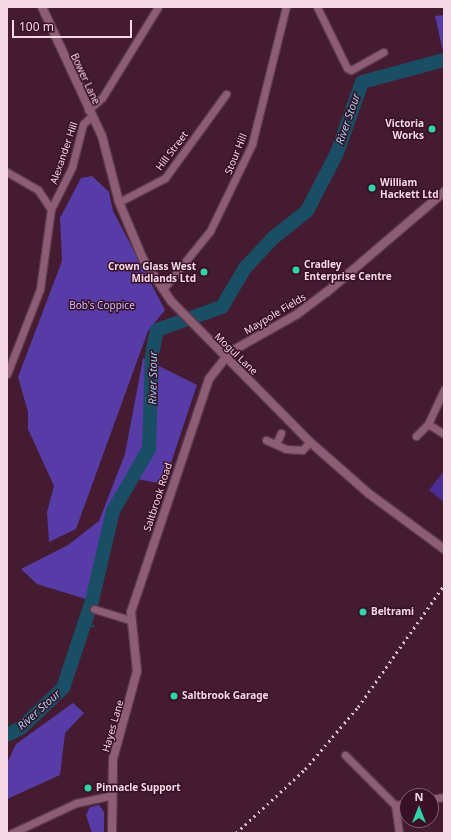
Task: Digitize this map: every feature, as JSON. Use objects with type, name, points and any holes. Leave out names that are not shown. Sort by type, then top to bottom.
[{"type":"street","name":"Bower Lane","points":[[42,7],[90,113]]},
{"type":"street","name":"Alexander Hill","points":[[7,172],[38,190],[51,209],[72,167],[83,124],[102,98],[158,7]]},
{"type":"street","name":"Stour Hill","points":[[163,289],[210,231],[246,157],[286,7]]},
{"type":"street","points":[[317,7],[347,68],[351,70],[383,52]]},
{"type":"street","name":"Hill Street","points":[[119,202],[165,178],[226,94]]},
{"type":"street","name":"Mogul Lane","points":[[90,113],[111,158],[119,202],[143,258],[163,289],[182,313],[310,442],[368,492],[444,549]]},
{"type":"street","name":"Maypole Fields","points":[[224,357],[296,315],[332,288],[444,192]]},
{"type":"street","points":[[7,374],[40,289],[51,209]]},
{"type":"street","name":"Saltbrook Road","points":[[136,649],[131,620],[176,471],[209,379],[224,357]]},
{"type":"street","points":[[416,436],[428,424],[444,389]]},
{"type":"street","points":[[428,424],[444,434]]},
{"type":"street","points":[[276,444],[281,433]]},
{"type":"street","points":[[266,440],[302,450],[310,442]]},
{"type":"street","points":[[94,609],[131,620]]},
{"type":"street","name":"Hayes Lane","points":[[112,833],[110,796],[116,743],[137,671],[136,649]]},
{"type":"street","points":[[345,755],[395,804],[399,833]]},
{"type":"street","points":[[12,833],[76,802],[110,796]]},
{"type":"street","points":[[395,804],[399,803]]},
{"type":"shaded area","points":[[444,471],[444,502],[429,490]]},
{"type":"green space","points":[[444,15],[444,56],[435,16]]},
{"type":"green space","name":"Bob's Coppice","points":[[92,176],[109,192],[113,211],[165,310],[148,331],[76,529],[49,542],[47,512],[54,486],[28,429],[28,412],[18,377],[62,261],[60,218],[81,178]]},
{"type":"green space","points":[[143,358],[197,385],[164,484],[132,478],[113,511],[92,601],[37,584],[21,569],[68,545],[99,521],[125,454]]},
{"type":"green space","points":[[73,703],[84,713],[65,733],[60,775],[7,799],[7,763],[16,744]]},
{"type":"green space","points":[[99,805],[104,812],[104,833],[92,833],[86,815],[90,807]]},
{"type":"waterway","name":"River Stour","points":[[7,735],[21,728],[63,688],[92,601],[113,511],[149,449],[152,355],[157,330],[222,307],[245,268],[273,238],[307,211],[337,153],[362,82],[444,60]]},
{"type":"waterway","points":[[83,626],[94,626]]},
{"type":"railway","points":[[236,833],[305,769],[358,707],[444,585]]},
{"type":"place","name":"Victoria Works","points":[[432,129]]},
{"type":"place","name":"William Hackett Ltd","points":[[372,188]]},
{"type":"place","name":"Cradley Enterprise Centre","points":[[296,270]]},
{"type":"place","name":"Crown Glass West Midlands Ltd","points":[[204,272]]},
{"type":"place","name":"Beltrami","points":[[363,612]]},
{"type":"place","name":"Saltbrook Garage","points":[[174,696]]},
{"type":"place","name":"Pinnacle Support","points":[[88,788]]}]
